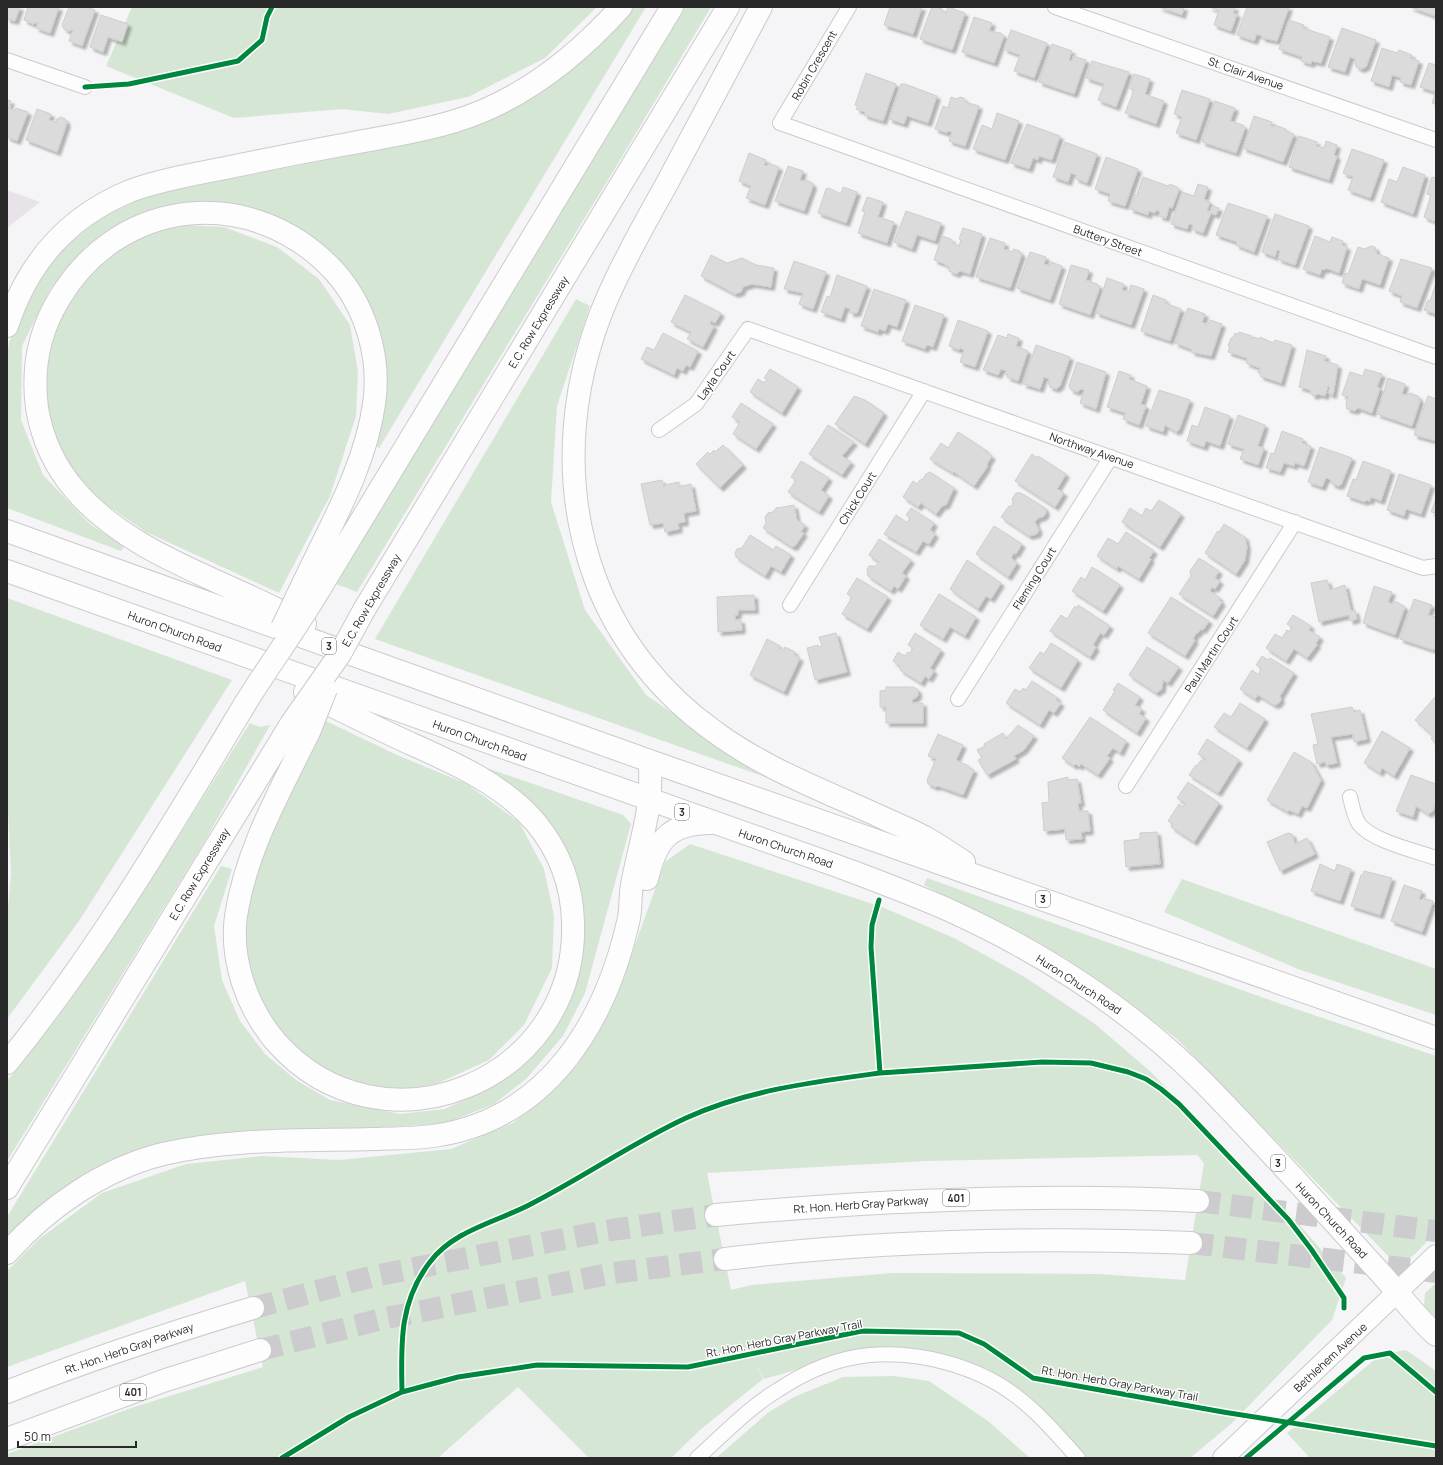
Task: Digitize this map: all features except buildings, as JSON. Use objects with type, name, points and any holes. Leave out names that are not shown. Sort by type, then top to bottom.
[{"type":"highway","points":[[7,326],[14,305],[27,278],[44,252],[81,218],[104,203],[132,191],[164,181],[310,151],[415,132],[484,111],[511,98],[541,80],[589,40],[622,7]]},
{"type":"highway","points":[[311,587],[672,7]]},
{"type":"highway","name":"E.C. Row Expressway","points":[[7,1188],[300,728],[364,610],[728,7]]},
{"type":"highway","points":[[761,7],[614,281],[588,351],[578,390],[574,426],[573,456],[579,527],[601,594],[614,620],[633,650],[653,675],[696,718],[734,745],[778,770],[925,837],[997,883]]},
{"type":"highway","points":[[7,1063],[78,971],[121,906],[271,662],[297,627],[311,587],[369,435],[375,400],[373,348],[366,324],[355,299],[339,277],[321,257],[303,242],[284,231],[260,221],[234,215],[204,213],[185,214],[164,218],[137,227],[97,252],[79,270],[54,307],[44,329],[36,364],[36,399],[40,424],[48,447],[61,472],[75,491],[119,530],[143,544],[282,611],[367,659]]},
{"type":"highway","name":"3","points":[[7,531],[650,761],[1436,1038]]},
{"type":"highway","name":"Huron Church Road","points":[[7,571],[847,870],[951,911],[1019,946],[1089,989],[1154,1036],[1203,1082],[1376,1268],[1436,1335]]},
{"type":"highway","points":[[223,648],[337,709],[468,771],[519,806],[534,821],[548,840],[566,877],[572,902],[574,935],[568,972],[562,992],[540,1031],[527,1046],[508,1063],[476,1084],[430,1098],[405,1100],[382,1099],[356,1093],[329,1083],[290,1057],[270,1034],[256,1014],[239,970],[236,946],[236,919],[242,886],[250,858],[266,821],[300,728]]},
{"type":"highway","points":[[7,1253],[36,1224],[67,1199],[95,1181],[161,1155],[237,1142],[432,1136],[466,1129],[505,1112],[524,1101],[557,1072],[583,1037],[608,987],[629,916],[632,888],[649,800],[650,761]]},
{"type":"highway","points":[[629,916],[644,890],[652,856],[661,842],[674,830],[691,824],[715,824]]},
{"type":"highway","name":"Rt. Hon. Herb Gray Parkway","points":[[716,1215],[904,1200],[1000,1197],[1128,1197],[1198,1201]]},
{"type":"highway","points":[[725,1259],[797,1250],[929,1242],[1091,1240],[1190,1243]]},
{"type":"highway","name":"Rt. Hon. Herb Gray Parkway","points":[[7,1392],[58,1372],[200,1324],[253,1308]]},
{"type":"highway","name":"401","points":[[7,1438],[163,1381],[260,1350]]},
{"type":"street","name":"Robin Crescent","points":[[780,124],[849,7]]},
{"type":"street","name":"St. Clair Avenue","points":[[1055,7],[1436,140]]},
{"type":"street","points":[[7,60],[85,87]]},
{"type":"street","name":"Buttery Street","points":[[780,124],[1436,357]]},
{"type":"street","name":"Northway Avenue","points":[[748,329],[1423,568],[1436,566]]},
{"type":"street","name":"Layla Court","points":[[659,430],[696,404],[748,329]]},
{"type":"street","name":"Chick Court","points":[[790,605],[924,391]]},
{"type":"street","name":"Fleming Court","points":[[958,699],[1111,457]]},
{"type":"street","name":"Paul Martin Court","points":[[1126,786],[1295,522]]},
{"type":"street","points":[[1350,797],[1355,816],[1360,824],[1369,832],[1436,858]]},
{"type":"street","name":"Bethlehem Avenue","points":[[1223,1458],[1436,1255]]},
{"type":"street","points":[[697,1458],[752,1409],[778,1390],[810,1372],[844,1360],[871,1355],[927,1359],[952,1364],[975,1373],[1016,1396],[1078,1458]]},
{"type":"shaded area","points":[[7,190],[40,202],[7,228]]},
{"type":"green space","points":[[132,7],[597,7],[545,58],[468,97],[388,114],[342,109],[234,118],[106,66]]},
{"type":"green space","points":[[629,7],[646,7],[379,448],[373,444],[387,396],[383,355],[371,311],[283,223],[133,219],[86,248],[51,288],[22,346],[21,420],[43,475],[90,524],[124,547],[121,551],[7,508],[7,357],[9,343],[32,281],[62,248],[99,218],[149,195],[444,135],[521,105],[570,67]]},
{"type":"green space","points":[[680,7],[711,7],[617,165],[357,592],[336,584]]},
{"type":"green space","points":[[184,225],[224,227],[277,247],[319,279],[350,325],[358,372],[356,416],[330,496],[279,593],[146,532],[82,488],[50,432],[44,382],[50,337],[72,290],[102,259],[142,235]]},
{"type":"green space","points":[[576,299],[590,306],[557,406],[551,502],[585,610],[646,695],[768,778],[375,639]]},
{"type":"green space","points":[[7,598],[232,680],[79,921],[7,1019],[7,919],[11,873],[7,793]]},
{"type":"green space","points":[[326,721],[397,755],[467,784],[519,822],[544,869],[554,916],[552,968],[524,1025],[489,1060],[436,1084],[391,1091],[347,1080],[298,1052],[260,1003],[245,957],[246,900],[270,832]]},
{"type":"green space","points":[[250,723],[260,727],[270,725],[202,846],[7,1161],[7,1081],[41,1039],[104,952]]},
{"type":"green space","points":[[484,767],[623,815],[631,824],[585,993],[563,1036],[526,1079],[494,1104],[444,1124],[199,1136],[134,1153],[7,1239],[7,1217],[221,866],[232,869],[214,926],[222,980],[240,1021],[265,1054],[296,1080],[330,1100],[400,1114],[445,1109],[489,1088],[526,1061],[556,1024],[573,976],[584,929],[576,877],[480,771]]},
{"type":"green space","points":[[690,844],[882,907],[954,938],[1023,976],[1095,1024],[1151,1072],[1297,1222],[1346,1278],[1332,1320],[1232,1423],[1190,1458],[1087,1458],[1027,1396],[988,1369],[940,1353],[877,1347],[764,1379],[755,1361],[763,1379],[700,1430],[671,1458],[589,1458],[518,1387],[438,1458],[7,1458],[7,1454],[131,1408],[263,1367],[245,1281],[7,1367],[7,1271],[39,1239],[102,1193],[186,1164],[262,1156],[339,1160],[451,1149],[513,1123],[578,1064],[619,989],[665,862]],"holes":[[[1197,1155],[1204,1163],[1185,1280],[1097,1274],[893,1273],[751,1285],[731,1290],[707,1173],[926,1161]]]},
{"type":"green space","points":[[927,878],[1278,1003],[1436,1056],[1436,1232],[1415,1254],[1404,1262],[1392,1260],[1177,1039],[1108,987],[1057,954],[924,885]]},
{"type":"green space","points":[[1182,879],[1436,969],[1436,1015],[1298,969],[1164,912]]},
{"type":"green space","points":[[1436,1283],[1436,1318],[1424,1306],[1425,1293]]},
{"type":"green space","points":[[1406,1350],[1436,1371],[1436,1458],[1310,1458],[1287,1433],[1380,1355]]},
{"type":"green space","points":[[894,1376],[929,1381],[988,1421],[1030,1458],[716,1458],[769,1412],[794,1397],[843,1377]]},
{"type":"tunnel","points":[[1198,1201],[1436,1231]]},
{"type":"tunnel","points":[[253,1308],[374,1276],[605,1231],[716,1215]]},
{"type":"tunnel","points":[[1191,1243],[1436,1272]]},
{"type":"tunnel","points":[[260,1350],[382,1319],[614,1273],[725,1259]]},
{"type":"cycle path","points":[[85,87],[129,84],[238,61],[262,40],[267,17],[272,7]]},
{"type":"cycle path","points":[[402,1392],[402,1340],[407,1308],[412,1292],[430,1262],[451,1242],[464,1234],[531,1204],[646,1138],[709,1108],[733,1100],[781,1088],[880,1073],[871,947],[872,925],[879,900]]},
{"type":"cycle path","points":[[880,1073],[1042,1062],[1091,1063],[1128,1072],[1146,1079],[1179,1104],[1288,1219],[1311,1249],[1344,1298],[1344,1308]]},
{"type":"cycle path","name":"Rt. Hon. Herb Gray Parkway Trail","points":[[282,1458],[349,1417],[402,1392],[458,1377],[537,1365],[688,1367],[862,1331],[959,1333],[984,1344],[1033,1378],[1223,1412],[1436,1446]]},
{"type":"cycle path","points":[[1246,1458],[1364,1358],[1390,1353],[1436,1392]]}]
